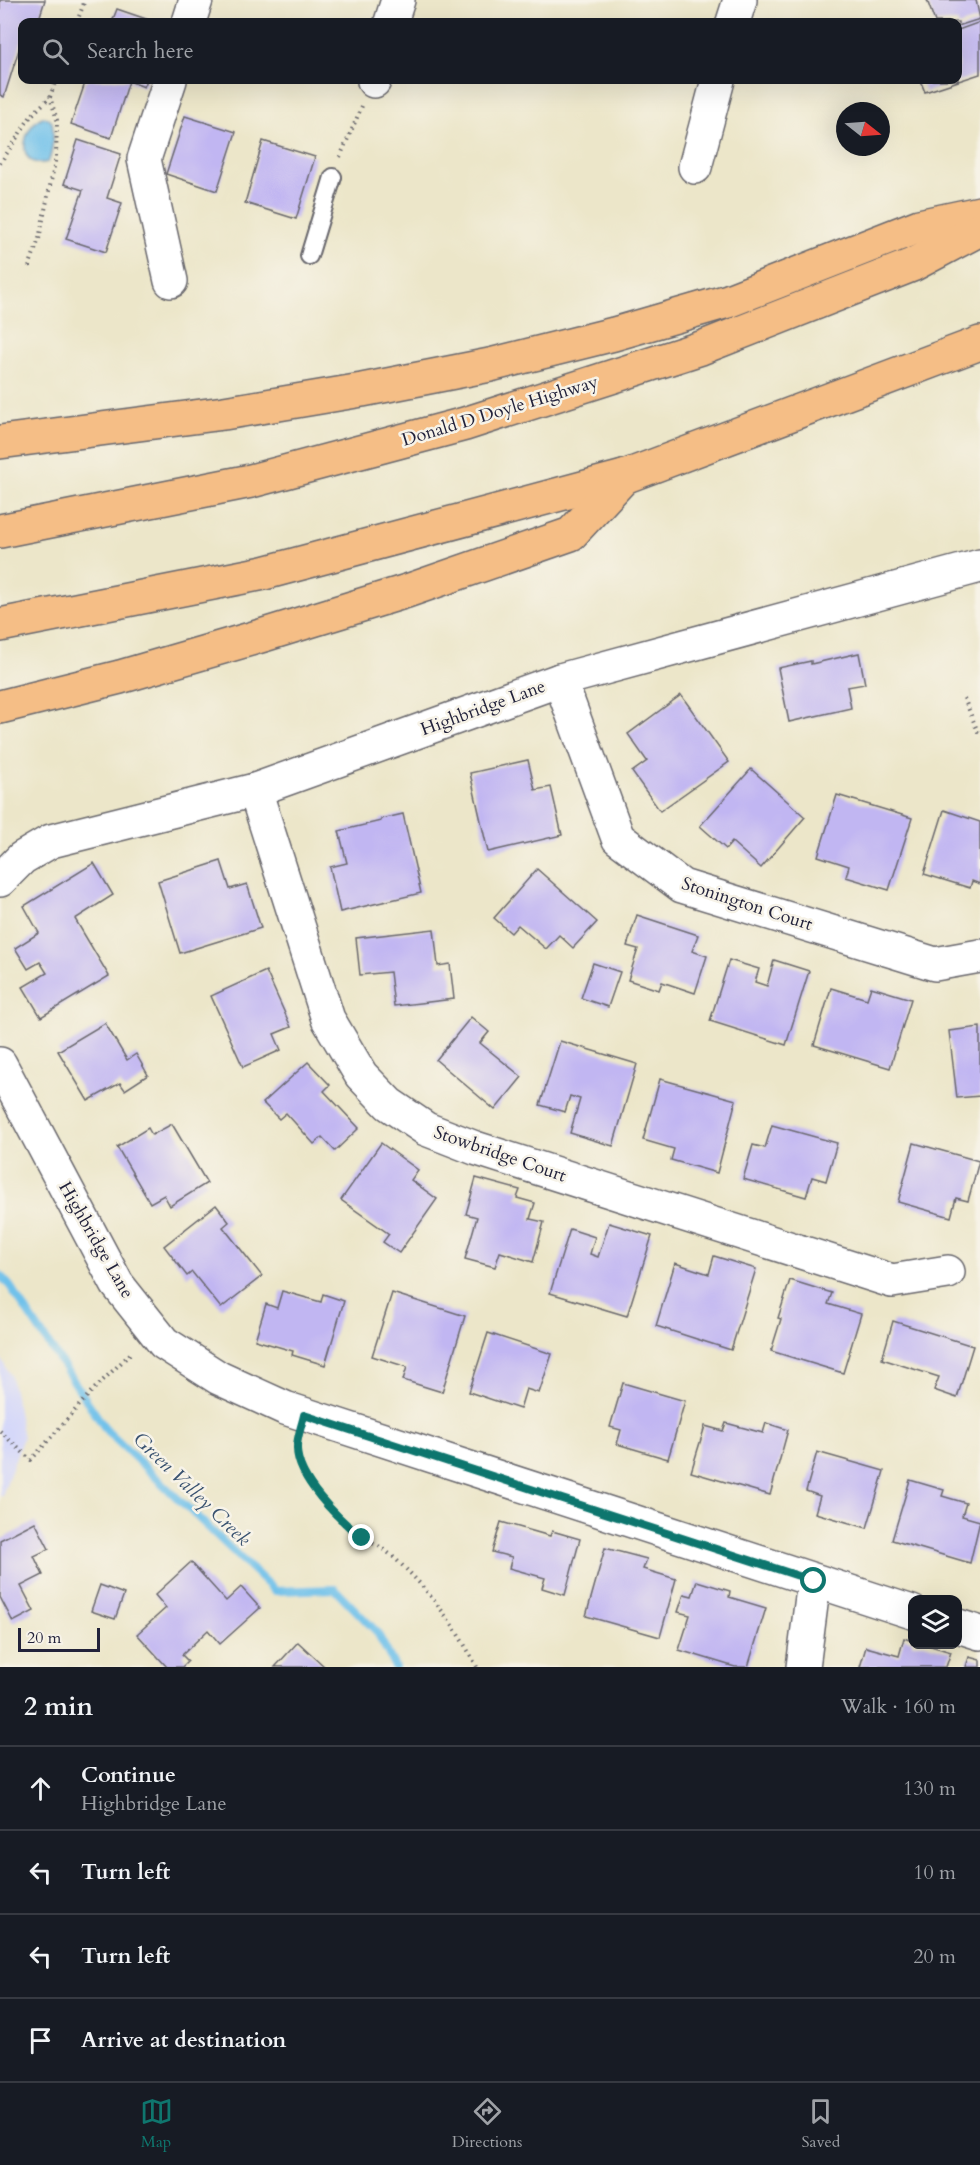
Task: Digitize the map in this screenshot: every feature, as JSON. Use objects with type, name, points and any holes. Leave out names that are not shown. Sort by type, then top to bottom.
[{"type":"highway","points":[[0,442],[224,413],[362,390],[490,365],[614,334],[728,301],[920,226],[980,213]]},
{"type":"highway","name":"Donald D Doyle Highway","points":[[0,531],[251,481],[465,424],[700,348],[912,265],[980,228]]},
{"type":"highway","points":[[0,625],[264,573],[624,477],[980,343]]},
{"type":"highway","points":[[0,707],[120,677],[264,635],[408,591],[571,534],[624,477]]},
{"type":"street","points":[[190,18],[196,0]]},
{"type":"street","points":[[392,18],[398,0]]},
{"type":"street","points":[[734,18],[740,0]]},
{"type":"street","points":[[169,84],[144,159],[171,281]]},
{"type":"street","points":[[695,167],[717,84]]},
{"type":"street","name":"Highbridge Lane","points":[[0,880],[22,858],[51,841],[255,790],[560,680],[980,567]]},
{"type":"street","name":"Stonington Court","points":[[560,680],[618,838],[682,886],[935,963],[980,956]]},
{"type":"street","name":"Stowbridge Court","points":[[255,790],[328,1019],[361,1075],[389,1104],[426,1129],[475,1148],[892,1281],[948,1272]]},
{"type":"street","name":"Highbridge Lane","points":[[0,1064],[117,1284],[164,1343],[219,1378],[304,1415],[908,1611]]},
{"type":"street","points":[[803,1667],[814,1581]]},
{"type":"street","points":[[962,1628],[980,1633]]},
{"type":"lane","points":[[309,256],[333,177]]},
{"type":"path","points":[[78,18],[85,0]]},
{"type":"path","points":[[0,164],[31,116],[50,97],[55,84]]},
{"type":"path","points":[[333,177],[372,84]]},
{"type":"path","points":[[29,267],[39,238],[56,157],[57,120],[50,97]]},
{"type":"path","points":[[964,698],[978,732],[980,732]]},
{"type":"path","points":[[0,1431],[31,1460],[91,1392],[132,1352]]},
{"type":"path","points":[[304,1415],[297,1446],[298,1459],[311,1484],[329,1509],[344,1523],[362,1538],[384,1549],[410,1574],[451,1622],[477,1667]]},
{"type":"shaded area","points":[[0,1357],[11,1376],[23,1437],[2,1496],[0,1495]]},
{"type":"water","points":[[43,117],[52,122],[52,148],[48,162],[37,163],[26,153],[26,137],[30,129]]},
{"type":"building","points":[[0,0],[45,0],[39,18],[18,18],[18,53],[4,97],[0,95]]},
{"type":"building","points":[[927,0],[976,0],[980,19],[962,25],[962,18],[934,18]]},
{"type":"building","points":[[117,9],[143,18],[114,18]]},
{"type":"building","points":[[980,22],[980,74],[962,80],[962,29]]},
{"type":"building","points":[[85,84],[128,84],[111,138],[71,124]]},
{"type":"building","points":[[922,84],[949,84],[925,92]]},
{"type":"building","points":[[185,116],[236,132],[217,191],[166,174]]},
{"type":"building","points":[[78,140],[121,154],[107,198],[122,203],[106,252],[66,239],[83,190],[64,184]]},
{"type":"building","points":[[263,141],[315,157],[296,219],[245,203]]},
{"type":"building","points":[[859,653],[865,684],[847,687],[851,708],[789,722],[778,668],[811,661],[811,664]]},
{"type":"building","points":[[681,695],[729,762],[660,811],[632,772],[647,761],[628,734]]},
{"type":"building","points":[[528,760],[535,790],[551,787],[562,835],[488,852],[470,773]]},
{"type":"building","points":[[751,769],[805,817],[761,868],[732,842],[726,849],[700,826]]},
{"type":"building","points":[[837,795],[912,818],[889,890],[846,877],[849,866],[818,856]]},
{"type":"building","points":[[944,810],[980,822],[980,884],[972,881],[970,888],[924,874]]},
{"type":"building","points":[[403,814],[421,893],[340,912],[330,867],[347,863],[339,831]]},
{"type":"building","points":[[221,861],[230,889],[247,884],[261,928],[180,953],[158,881]]},
{"type":"building","points":[[94,863],[113,895],[75,919],[109,976],[41,1017],[23,987],[47,973],[40,962],[28,969],[15,948],[39,933],[24,906]]},
{"type":"building","points":[[537,869],[597,922],[573,948],[559,935],[546,949],[518,925],[511,933],[494,918]]},
{"type":"building","points":[[637,915],[698,935],[692,951],[707,956],[695,993],[662,982],[659,990],[628,980],[638,949],[627,946]]},
{"type":"building","points":[[434,929],[438,966],[450,964],[454,999],[394,1006],[390,972],[360,975],[356,938]]},
{"type":"building","points":[[729,960],[759,969],[755,982],[767,986],[774,960],[809,971],[786,1045],[710,1021]]},
{"type":"building","points":[[593,963],[620,972],[608,1007],[581,998]]},
{"type":"building","points":[[266,971],[291,1027],[274,1034],[281,1050],[243,1067],[211,996]]},
{"type":"building","points":[[871,987],[911,999],[890,1068],[814,1045],[831,988],[867,999]]},
{"type":"building","points":[[471,1017],[489,1032],[480,1043],[522,1077],[495,1110],[436,1060]]},
{"type":"building","points":[[105,1023],[127,1060],[136,1054],[148,1075],[125,1090],[120,1083],[88,1101],[58,1051]]},
{"type":"building","points":[[980,1027],[980,1096],[957,1098],[949,1031]]},
{"type":"building","points":[[560,1041],[637,1064],[613,1146],[570,1133],[580,1099],[570,1096],[565,1112],[540,1105]]},
{"type":"building","points":[[308,1062],[330,1085],[324,1091],[359,1128],[335,1151],[322,1137],[314,1144],[286,1113],[279,1119],[263,1103]]},
{"type":"building","points":[[660,1079],[736,1100],[717,1173],[671,1160],[674,1149],[643,1140]]},
{"type":"building","points":[[172,1124],[207,1183],[170,1206],[164,1195],[150,1203],[117,1147],[148,1128],[152,1135]]},
{"type":"building","points":[[772,1125],[837,1143],[826,1181],[812,1177],[806,1197],[743,1179],[753,1145],[765,1148]]},
{"type":"building","points":[[381,1143],[418,1170],[411,1180],[437,1199],[399,1253],[383,1242],[389,1234],[341,1200]]},
{"type":"building","points":[[914,1143],[979,1161],[968,1201],[956,1198],[951,1217],[898,1202]]},
{"type":"building","points":[[476,1178],[520,1190],[517,1198],[535,1203],[530,1219],[544,1222],[533,1262],[500,1252],[495,1267],[465,1259],[477,1217],[466,1214]]},
{"type":"building","points":[[216,1205],[229,1222],[223,1227],[262,1276],[221,1308],[192,1272],[187,1276],[164,1246]]},
{"type":"building","points":[[609,1223],[652,1236],[627,1316],[550,1293],[570,1229],[595,1237],[590,1254],[598,1257]]},
{"type":"building","points":[[714,1256],[756,1269],[731,1350],[656,1326],[675,1263],[709,1274]]},
{"type":"building","points":[[790,1280],[832,1293],[828,1304],[861,1314],[843,1373],[771,1351]]},
{"type":"building","points":[[282,1291],[321,1302],[323,1294],[344,1301],[325,1365],[292,1355],[293,1351],[255,1340],[266,1304],[277,1308]]},
{"type":"building","points":[[392,1293],[465,1316],[442,1392],[403,1380],[407,1367],[372,1356]]},
{"type":"building","points":[[893,1321],[973,1346],[957,1398],[934,1390],[939,1377],[882,1359]]},
{"type":"building","points":[[488,1333],[552,1354],[539,1393],[526,1389],[520,1409],[469,1392]]},
{"type":"building","points":[[623,1383],[685,1401],[668,1459],[617,1444],[621,1430],[610,1427]]},
{"type":"building","points":[[726,1423],[763,1433],[766,1423],[788,1430],[770,1495],[691,1472],[705,1426],[723,1431]]},
{"type":"building","points":[[817,1452],[884,1471],[867,1528],[815,1513],[820,1496],[806,1491]]},
{"type":"building","points":[[910,1480],[944,1490],[942,1496],[966,1503],[962,1516],[980,1521],[970,1563],[892,1540]]},
{"type":"building","points":[[35,1522],[49,1549],[34,1556],[43,1575],[21,1586],[34,1611],[13,1622],[0,1597],[0,1540]]},
{"type":"building","points":[[501,1522],[550,1536],[552,1531],[580,1539],[565,1595],[542,1588],[545,1578],[509,1568],[512,1557],[492,1552]]},
{"type":"building","points":[[605,1548],[647,1559],[643,1569],[676,1579],[660,1637],[586,1616]]},
{"type":"building","points":[[191,1562],[226,1601],[241,1587],[260,1608],[220,1644],[208,1630],[182,1655],[188,1661],[182,1667],[167,1667],[137,1634],[166,1608],[155,1595]]},
{"type":"building","points":[[697,1581],[730,1591],[729,1597],[766,1608],[748,1667],[735,1667],[679,1650],[690,1615],[678,1612],[684,1594],[692,1596]]},
{"type":"building","points":[[100,1585],[124,1594],[115,1619],[91,1611]]},
{"type":"building","points":[[904,1638],[908,1640],[908,1649],[941,1649],[951,1652],[946,1667],[860,1667],[866,1647],[899,1656]]},
{"type":"building","points":[[298,1642],[325,1667],[275,1667]]},
{"type":"building","points":[[969,1657],[980,1660],[980,1667],[966,1667]]},
{"type":"waterway","name":"Green Valley Creek","points":[[0,1275],[10,1286],[107,1431],[275,1591],[335,1589],[377,1632],[395,1667]]},
{"type":"route","points":[[362,1538],[329,1509],[311,1484],[298,1459],[297,1446],[304,1415],[814,1581]]}]
